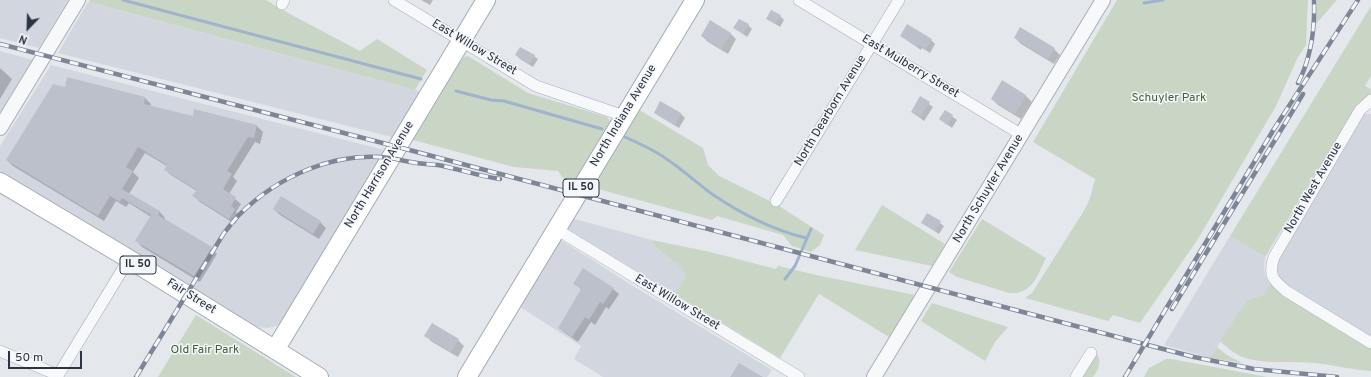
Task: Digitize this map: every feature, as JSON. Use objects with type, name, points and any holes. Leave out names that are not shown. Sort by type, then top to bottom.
[{"type":"main road","name":"North Harrison Avenue","points":[[275,350],[486,0]]},
{"type":"main road","name":"North Indiana Avenue","points":[[467,377],[694,0]]},
{"type":"main road","name":"Fair Street","points":[[0,182],[129,259],[319,377]]},
{"type":"street","points":[[0,128],[78,0]]},
{"type":"street","name":"East Willow Street","points":[[394,0],[536,86],[624,116]]},
{"type":"street","name":"East Mulberry Street","points":[[799,0],[1022,135]]},
{"type":"street","name":"North Dearborn Avenue","points":[[776,201],[898,0]]},
{"type":"street","name":"North Schuyler Avenue","points":[[874,377],[1103,0]]},
{"type":"street","name":"North West Avenue","points":[[1371,100],[1360,110],[1274,258],[1271,266],[1274,281],[1286,291],[1371,342]]},
{"type":"street","name":"East Willow Street","points":[[556,229],[799,377]]},
{"type":"street","points":[[0,351],[58,376],[129,259]]},
{"type":"street","points":[[1076,377],[1091,353]]},
{"type":"shaded area","points":[[0,0],[68,0],[39,48],[0,38]]},
{"type":"shaded area","points":[[88,2],[424,92],[396,138],[58,53]]},
{"type":"shaded area","points":[[0,51],[33,60],[0,113]]},
{"type":"shaded area","points":[[51,65],[388,151],[284,321],[276,326],[268,328],[257,327],[236,318],[0,172],[0,146]]},
{"type":"shaded area","points":[[1364,114],[1371,114],[1371,338],[1286,286],[1280,281],[1277,273],[1278,258]]},
{"type":"shaded area","points":[[571,218],[652,240],[654,246],[678,265],[686,275],[675,294],[568,230],[567,227]]},
{"type":"shaded area","points":[[1230,236],[1265,257],[1264,269],[1270,284],[1263,295],[1247,300],[1210,358],[1164,345]]},
{"type":"shaded area","points":[[558,240],[561,240],[633,286],[772,370],[767,377],[603,377],[574,359],[581,346],[517,305]]},
{"type":"green space","points":[[90,0],[266,0],[360,51],[377,39],[427,70],[415,90],[89,2]]},
{"type":"green space","name":"Schuyler Park","points":[[1117,0],[1308,0],[1306,45],[1298,57],[1276,106],[1198,239],[1140,323],[1113,315],[1108,321],[1025,298],[1032,293],[1085,209],[1090,198],[1095,179],[1033,142]]},
{"type":"green space","points":[[1317,0],[1337,0],[1316,24]]},
{"type":"green space","points":[[1371,6],[1371,76],[1365,86],[1371,89],[1371,95],[1357,105],[1265,257],[1230,236]]},
{"type":"green space","points":[[468,56],[528,93],[607,117],[610,121],[610,126],[576,182],[565,181],[558,171],[514,167],[413,140],[461,60]]},
{"type":"green space","points":[[636,108],[703,148],[708,165],[719,176],[776,204],[824,235],[820,245],[811,252],[792,246],[783,235],[717,216],[712,220],[598,189],[590,185]]},
{"type":"green space","points":[[882,205],[945,244],[932,266],[855,250]]},
{"type":"green space","points":[[982,219],[1046,258],[1033,283],[1028,288],[1017,293],[1009,293],[957,277],[949,272]]},
{"type":"green space","points":[[652,240],[710,252],[776,269],[778,266],[915,295],[889,337],[819,294],[780,358],[675,294],[686,275],[678,265],[654,246]]},
{"type":"green space","points":[[1270,284],[1371,347],[1371,371],[1307,362],[1257,361],[1234,353],[1220,341],[1247,300],[1263,295]]},
{"type":"green space","points":[[932,303],[1008,327],[995,342],[985,361],[921,321]]},
{"type":"green space","name":"Old Fair Park","points":[[196,315],[296,377],[158,377]]},
{"type":"green space","points":[[1217,347],[1227,355],[1242,363],[1210,358]]},
{"type":"green space","points":[[1096,352],[1099,362],[1095,374],[1093,377],[1081,377]]},
{"type":"green space","points":[[1166,359],[1267,377],[1144,377],[1149,368]]},
{"type":"building","points":[[771,10],[781,15],[775,24],[766,19]]},
{"type":"building","points":[[739,19],[749,24],[743,34],[733,28]]},
{"type":"building","points":[[710,20],[731,33],[721,49],[701,36]]},
{"type":"building","points":[[907,24],[932,39],[926,49],[918,45],[917,47],[900,36]]},
{"type":"building","points":[[1020,27],[1055,48],[1048,59],[1014,38]]},
{"type":"building","points":[[520,47],[535,55],[529,64],[515,55]]},
{"type":"building","points":[[67,77],[145,97],[144,104],[193,116],[194,109],[257,125],[254,138],[248,137],[227,171],[232,174],[223,189],[236,197],[231,206],[235,209],[229,219],[192,196],[197,190],[164,170],[167,165],[138,147],[126,167],[133,171],[122,189],[160,211],[158,215],[212,247],[194,276],[135,241],[151,215],[122,198],[120,202],[110,196],[98,216],[6,160],[53,84],[65,87]]},
{"type":"building","points":[[1002,80],[1026,95],[1015,114],[991,99]]},
{"type":"building","points":[[920,96],[930,102],[920,118],[911,112]]},
{"type":"building","points":[[660,101],[681,113],[675,125],[654,113]]},
{"type":"building","points":[[945,110],[953,115],[947,125],[939,119]]},
{"type":"building","points":[[281,196],[321,221],[313,234],[273,209]]},
{"type":"building","points":[[927,213],[941,221],[935,231],[921,223]]},
{"type":"building","points":[[583,268],[614,288],[603,304],[600,302],[589,320],[585,317],[572,337],[558,328],[581,289],[573,284]]},
{"type":"building","points":[[432,323],[459,339],[451,352],[424,336]]},
{"type":"building","points":[[739,363],[763,377],[730,377]]},
{"type":"waterway","points":[[123,0],[421,79]]},
{"type":"waterway","points":[[1144,3],[1163,0]]},
{"type":"waterway","points":[[456,91],[491,100],[504,101],[602,129]]},
{"type":"waterway","points":[[625,137],[663,156],[712,194],[734,208],[769,226],[806,238]]},
{"type":"waterway","points":[[785,279],[795,266],[811,229]]},
{"type":"railway","points":[[1298,83],[1306,63],[1311,43],[1314,21],[1314,0]]},
{"type":"railway","points":[[1125,377],[1274,129],[1358,0]]},
{"type":"railway","points":[[0,44],[398,147],[1194,357],[1254,369],[1337,377]]},
{"type":"railway","points":[[1172,309],[1303,94]]},
{"type":"railway","points":[[136,377],[224,233],[237,217],[254,201],[289,178],[308,169],[328,163],[349,158],[369,157],[390,158],[438,165],[500,179]]}]
